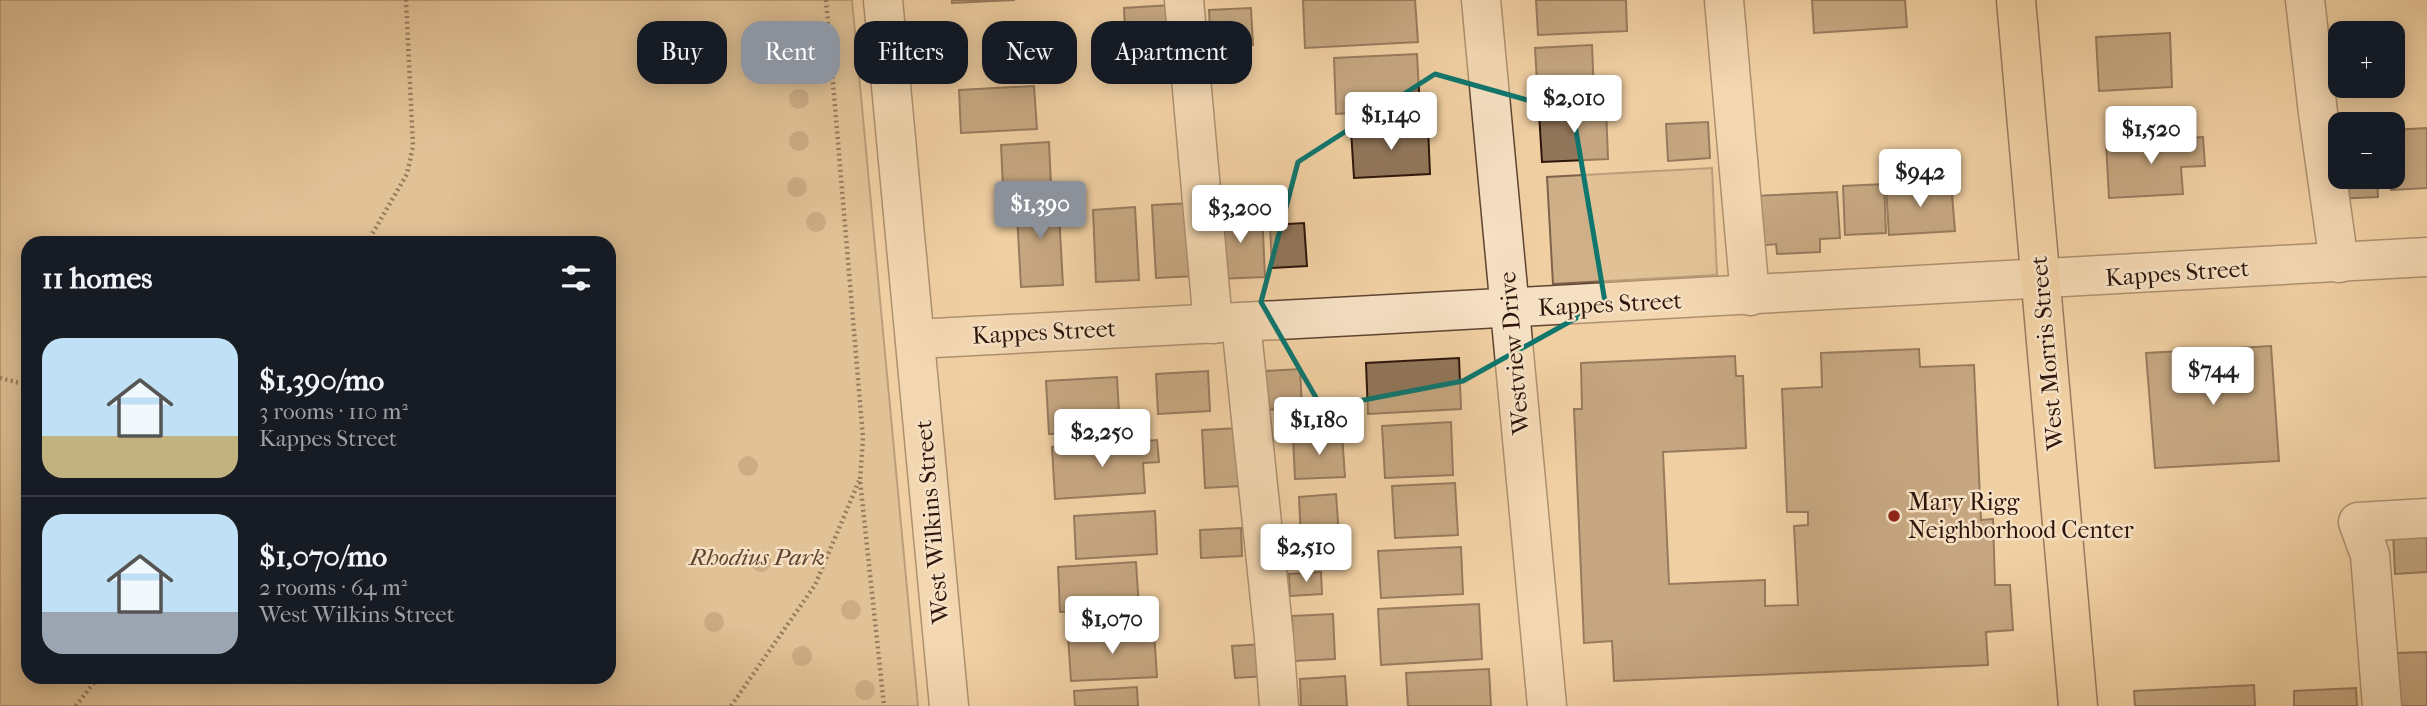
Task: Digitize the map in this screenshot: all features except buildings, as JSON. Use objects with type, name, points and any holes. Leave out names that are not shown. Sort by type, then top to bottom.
[{"type":"main road","name":"West Morris Street","points":[[2016,0],[2078,706]]},
{"type":"street","points":[[883,0],[915,339]]},
{"type":"street","points":[[1184,0],[1227,323],[1275,638],[1279,706]]},
{"type":"street","name":"Westview Drive","points":[[1481,0],[1547,706]]},
{"type":"street","points":[[1724,0],[1750,296]]},
{"type":"street","points":[[2311,0],[2339,263]]},
{"type":"street","name":"Kappes Street","points":[[915,339],[1510,310],[2427,257]]},
{"type":"street","name":"West Wilkins Street","points":[[915,339],[949,706]]},
{"type":"street","points":[[2382,706],[2370,555],[2358,522],[2427,518]]},
{"type":"path","points":[[371,236],[407,174],[412,146],[406,0]]},
{"type":"path","points":[[827,0],[863,438],[860,481],[884,706]]},
{"type":"path","points":[[0,378],[21,383]]},
{"type":"path","points":[[732,706],[815,585],[860,481]]},
{"type":"path","points":[[76,706],[93,684]]},
{"type":"highlighted area","points":[[1435,74],[1573,113],[1605,302],[1463,381],[1322,408],[1261,302],[1298,162]]},
{"type":"green space","name":"Rhodius Park","points":[[0,0],[852,0],[854,84],[860,84],[918,706],[0,706]]},
{"type":"green space","points":[[1712,168],[1717,275],[1553,284],[1547,177]]},
{"type":"place","name":"Mary Rigg Neighborhood Center","points":[[1894,516]]}]
